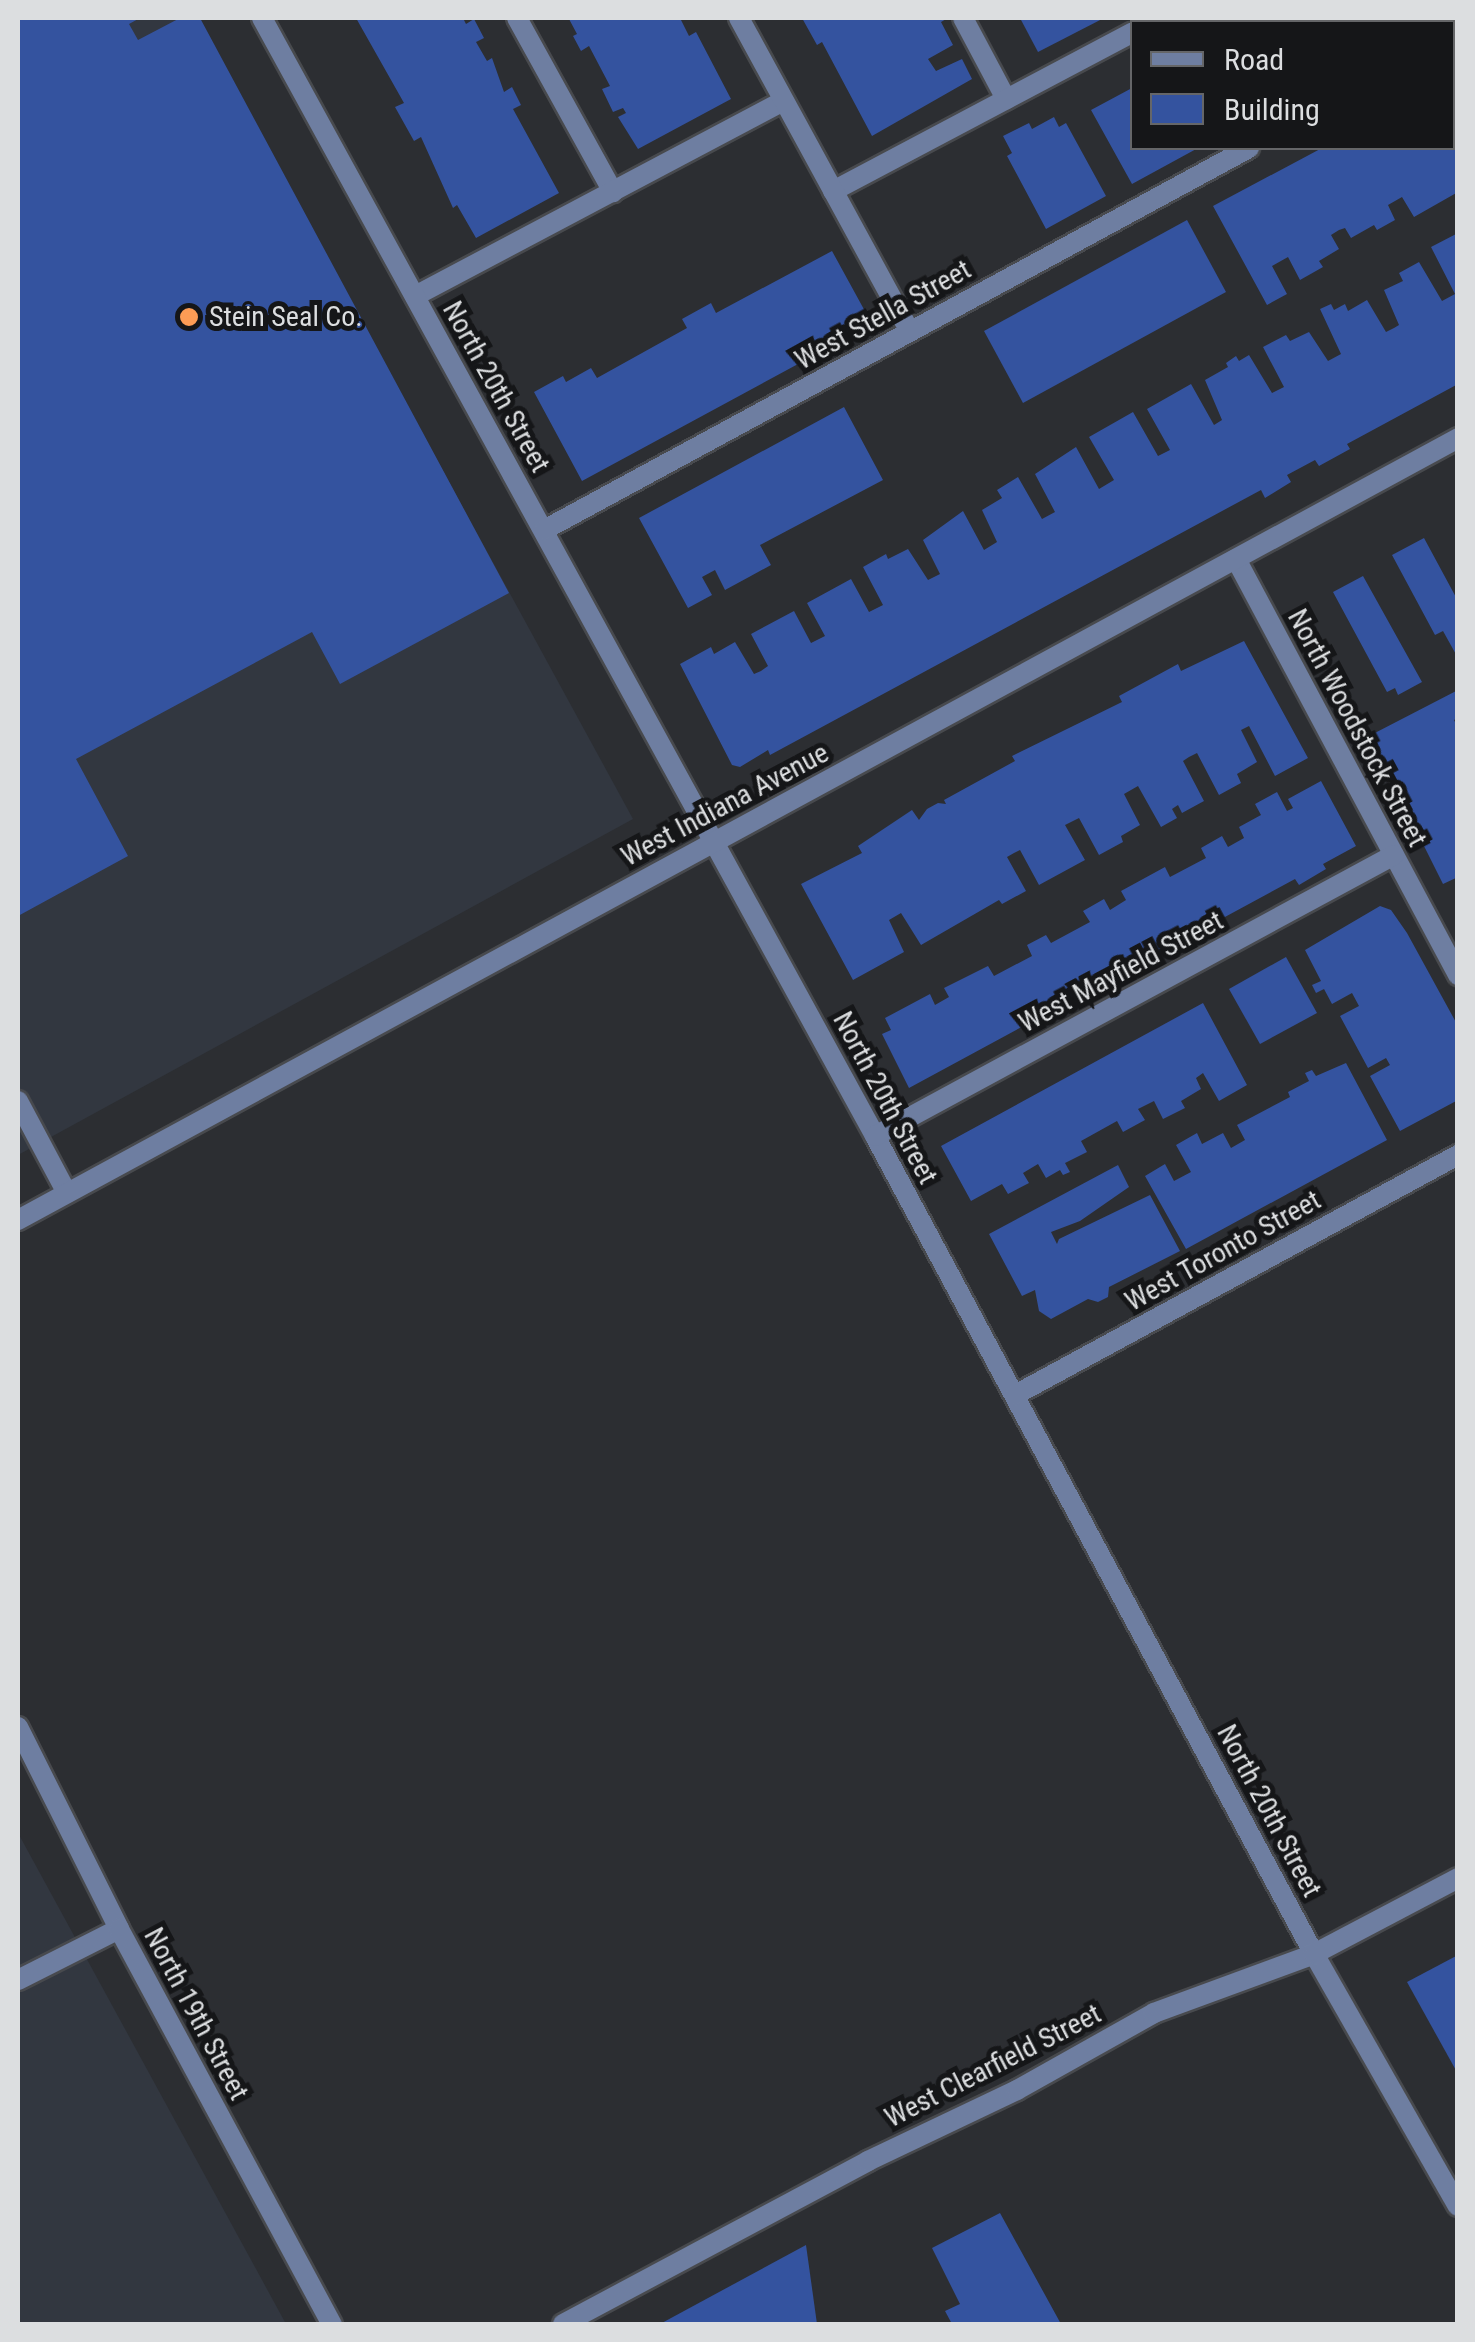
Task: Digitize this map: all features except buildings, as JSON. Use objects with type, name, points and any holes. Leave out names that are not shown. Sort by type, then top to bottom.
[{"type":"street","name":"North 20th Street","points":[[262,18],[875,1136],[1314,1954],[1458,2206]]},
{"type":"street","points":[[518,18],[613,192]]},
{"type":"street","points":[[739,18],[910,331]]},
{"type":"street","points":[[962,18],[1006,100]]},
{"type":"street","points":[[833,191],[1130,34]]},
{"type":"street","points":[[415,296],[784,101]]},
{"type":"street","name":"West Stella Street","points":[[544,530],[1244,150]]},
{"type":"street","name":"West Indiana Avenue","points":[[18,1220],[1458,438]]},
{"type":"street","name":"North Woodstock Street","points":[[1236,559],[1458,975]]},
{"type":"street","name":"West Mayfield Street","points":[[875,1136],[1394,856]]},
{"type":"street","points":[[18,1102],[67,1193]]},
{"type":"street","name":"West Toronto Street","points":[[1014,1396],[1458,1155]]},
{"type":"street","name":"North 19th Street","points":[[18,1727],[119,1929],[332,2324]]},
{"type":"street","name":"West Clearfield Street","points":[[563,2324],[868,2161],[1017,2090],[1154,2013],[1314,1954],[1458,1878]]},
{"type":"street","points":[[18,1980],[119,1929]]},
{"type":"shaded area","points":[[18,18],[196,18],[633,819],[18,1155]]},
{"type":"shaded area","points":[[18,1833],[286,2324],[18,2324]]},
{"type":"place","name":"Stein Seal Co.","points":[[189,317]]}]
